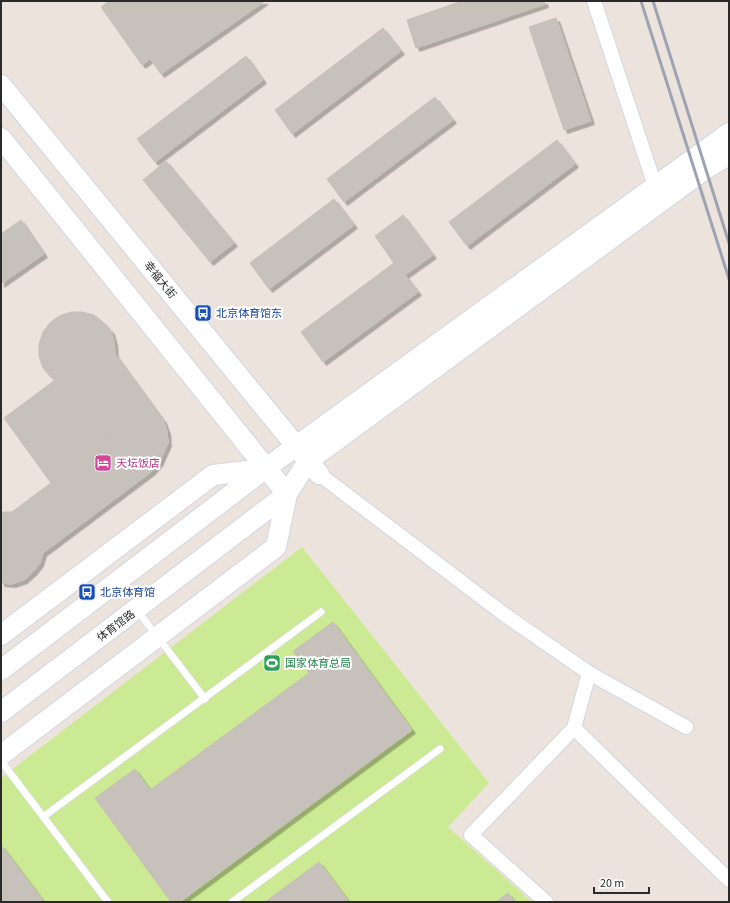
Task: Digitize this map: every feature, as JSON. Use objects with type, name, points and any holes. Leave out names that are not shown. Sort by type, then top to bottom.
[{"type":"main road","name":"幸福大街","points":[[1,86],[308,461]]},
{"type":"main road","points":[[1,755],[276,547],[287,494],[308,461],[655,186],[729,133]]},
{"type":"main road","points":[[1,138],[287,494]]},
{"type":"main road","points":[[1,635],[214,475],[308,461],[708,167],[729,155]]},
{"type":"main road","points":[[1,670],[266,468]]},
{"type":"main road","name":"体育馆路","points":[[1,712],[137,610],[287,494]]},
{"type":"street","points":[[594,1],[655,186]]},
{"type":"street","points":[[308,461],[505,615],[589,673],[686,727]]},
{"type":"street","points":[[546,902],[471,836],[574,728],[589,673]]},
{"type":"street","points":[[574,728],[729,880]]},
{"type":"lane","points":[[137,610],[205,699]]},
{"type":"lane","points":[[43,817],[321,612]]},
{"type":"lane","points":[[232,902],[440,749]]},
{"type":"lane","points":[[1,761],[108,902]]},
{"type":"green space","name":"国家体育总局","points":[[302,547],[489,783],[448,827],[532,902],[1,902],[1,778]]},
{"type":"building","points":[[109,1],[265,1],[161,74],[150,59],[142,65],[101,7]]},
{"type":"building","points":[[462,1],[544,1],[545,4],[416,48],[407,20]]},
{"type":"building","points":[[556,18],[591,121],[564,130],[529,27]]},
{"type":"building","points":[[383,28],[401,51],[292,134],[275,110]]},
{"type":"building","points":[[246,56],[263,80],[155,162],[137,139]]},
{"type":"building","points":[[435,97],[453,120],[344,202],[327,179]]},
{"type":"building","points":[[557,140],[575,164],[467,246],[449,222]]},
{"type":"building","points":[[166,161],[234,243],[210,262],[143,180]]},
{"type":"building","points":[[334,199],[354,225],[269,289],[250,263]]},
{"type":"building","points":[[403,215],[433,255],[405,275],[418,292],[323,362],[301,332],[394,263],[375,236]]},
{"type":"building","points":[[21,220],[44,254],[1,284],[1,234]]},
{"type":"building","points":[[71,312],[82,312],[94,315],[111,331],[115,354],[163,420],[167,431],[168,443],[159,463],[151,472],[43,553],[40,563],[24,580],[12,584],[1,583],[1,512],[12,512],[103,444],[106,431],[72,387],[61,384],[51,377],[43,368],[39,356],[39,344],[43,332],[50,323],[59,316]]},
{"type":"building","points":[[55,380],[61,384],[72,387],[106,431],[103,444],[51,483],[4,418]]},
{"type":"building","name":"国家体育总局","points":[[333,622],[412,730],[180,902],[171,902],[95,798],[135,769],[150,790],[309,673],[293,651]]},
{"type":"building","points":[[1,845],[44,902],[1,902]]},
{"type":"building","points":[[319,862],[349,902],[265,902]]},
{"type":"building","points":[[508,893],[515,902],[496,902]]},
{"type":"railway","points":[[641,1],[729,279]]},
{"type":"railway","points":[[653,1],[729,243]]},
{"type":"place","name":"北京体育馆东","points":[[203,313]]},
{"type":"place","name":"天坛饭店","points":[[103,463]]},
{"type":"place","name":"北京体育馆","points":[[87,592]]},
{"type":"place","name":"国家体育总局","points":[[272,663]]}]
